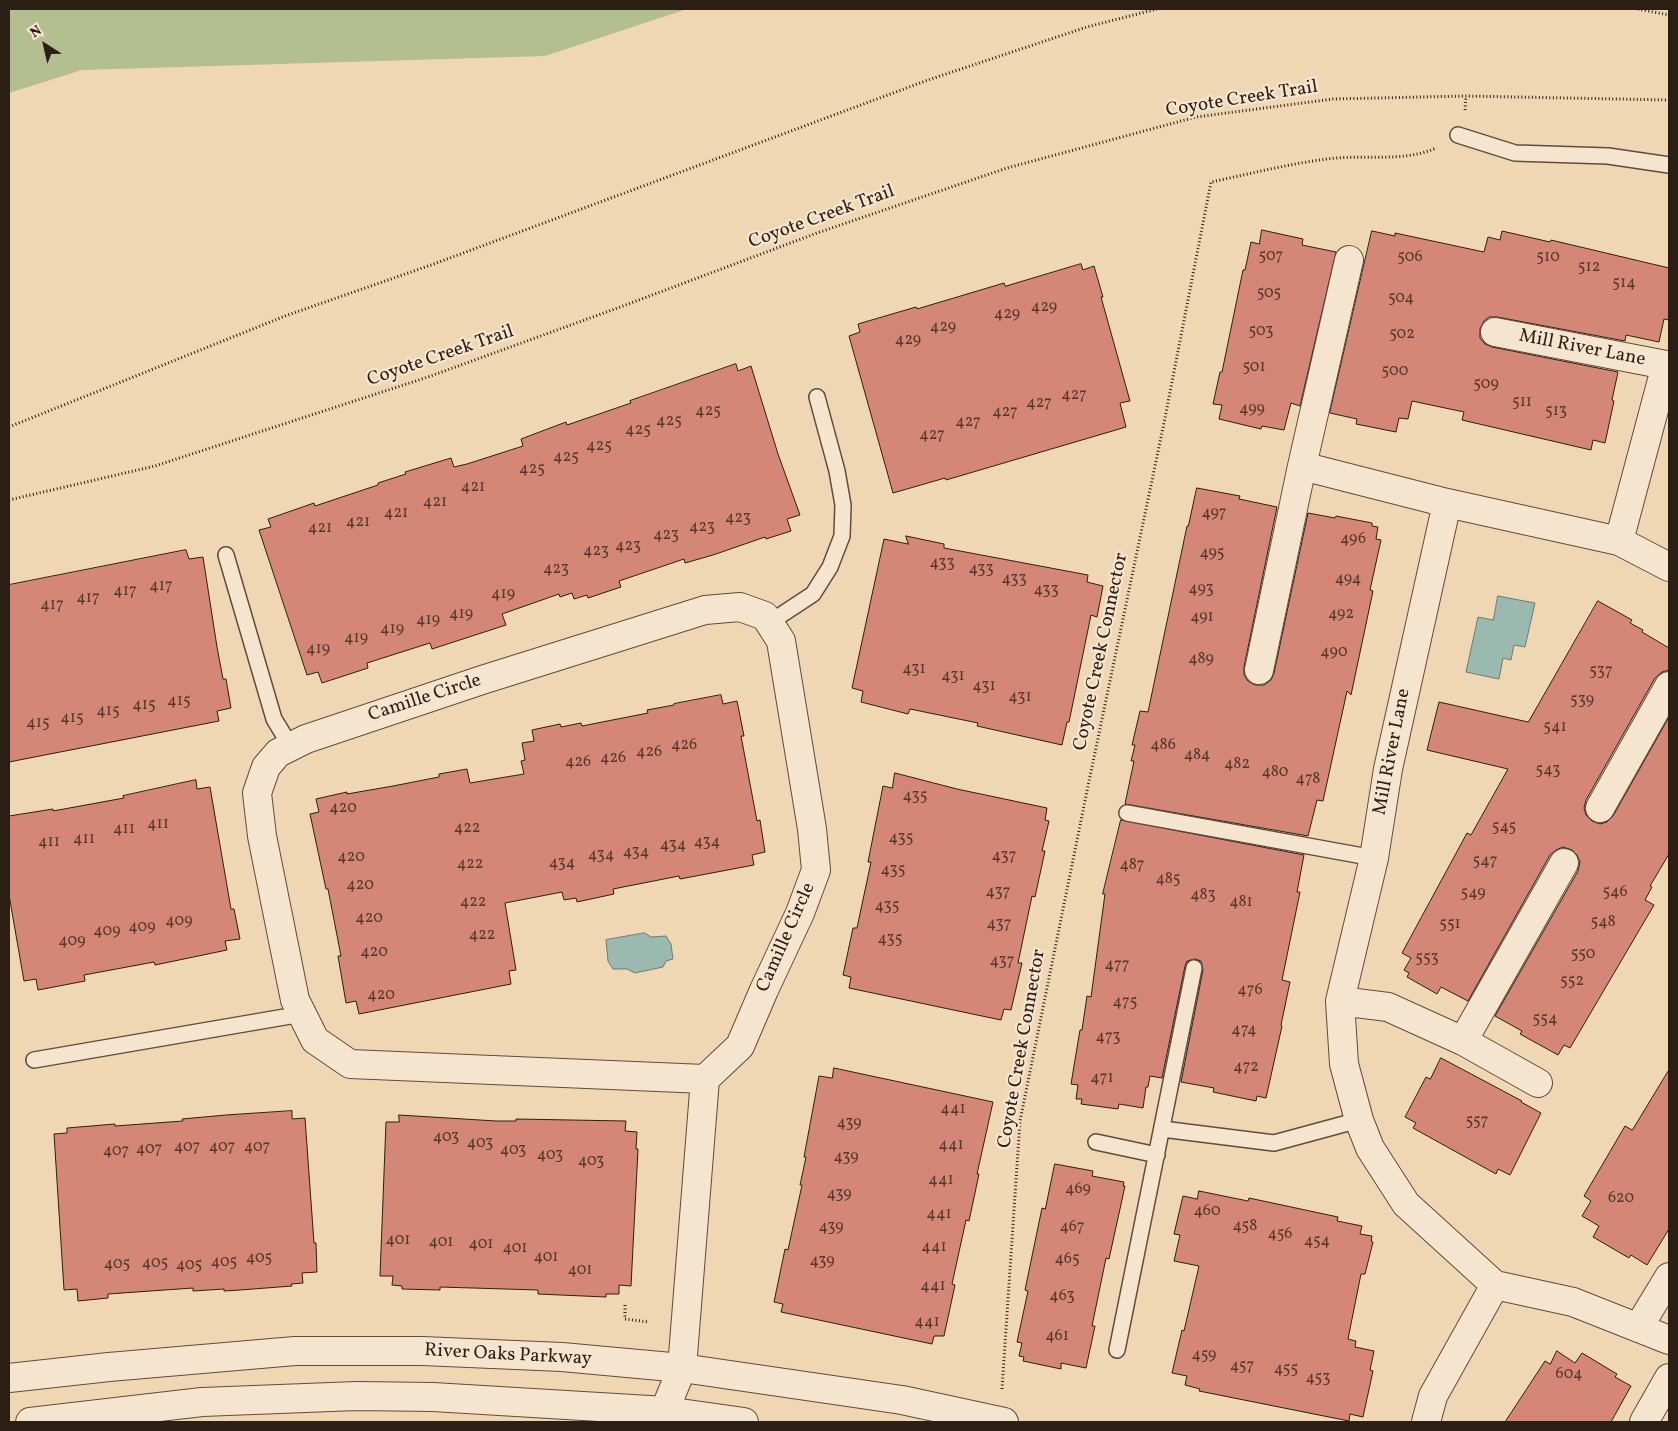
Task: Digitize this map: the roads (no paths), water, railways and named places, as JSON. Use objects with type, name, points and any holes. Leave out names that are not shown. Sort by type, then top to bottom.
[{"type":"street","points":[[1258,670],[1349,260]]},
{"type":"street","name":"Mill River Lane","points":[[1495,332],[1666,365],[1619,541]]},
{"type":"street","points":[[1302,466],[1447,503],[1619,541],[1669,567]]},
{"type":"street","name":"Mill River Lane","points":[[1447,503],[1388,769],[1374,858],[1340,1001],[1344,1064],[1359,1120],[1370,1148],[1406,1204],[1495,1285]]},
{"type":"street","name":"Camille Circle","points":[[740,607],[765,616],[769,623],[780,641],[812,829],[816,870],[800,913],[740,1046],[705,1079],[350,1064],[315,1040],[295,1000],[262,836],[258,793],[266,768],[278,753],[306,739],[482,680],[705,610],[740,607]]},
{"type":"street","points":[[1600,808],[1669,686]]},
{"type":"street","points":[[1463,1041],[1564,863]]},
{"type":"street","points":[[1340,1001],[1388,1007],[1463,1041],[1538,1083]]},
{"type":"street","points":[[663,1416],[682,1368],[705,1079]]},
{"type":"street","points":[[1638,1328],[1669,1277]]},
{"type":"street","points":[[1426,1422],[1433,1396],[1495,1285],[1573,1302],[1669,1340]]},
{"type":"street","name":"River Oaks Parkway","points":[[9,1378],[109,1367],[295,1351],[422,1351],[544,1356],[682,1368],[902,1400],[1002,1422]]},
{"type":"street","points":[[1644,1422],[1669,1378]]},
{"type":"street","points":[[30,1422],[202,1402],[357,1396],[432,1397],[744,1422]]},
{"type":"lane","points":[[1458,134],[1515,153],[1608,156],[1669,165]]},
{"type":"lane","points":[[769,623],[813,594],[830,567],[842,536],[843,505],[837,471],[817,397]]},
{"type":"lane","points":[[226,555],[274,719],[292,746]]},
{"type":"lane","points":[[1128,813],[1374,858]]},
{"type":"lane","points":[[1117,1350],[1194,968]]},
{"type":"lane","points":[[34,1060],[302,1014]]},
{"type":"lane","points":[[1162,1129],[1274,1143],[1359,1120]]},
{"type":"lane","points":[[1096,1142],[1157,1155]]},
{"type":"water","points":[[1498,596],[1535,603],[1525,647],[1514,645],[1511,660],[1503,658],[1499,679],[1466,672],[1478,617],[1493,620]]},
{"type":"water","points":[[645,933],[651,937],[666,936],[671,944],[673,959],[666,961],[663,967],[635,973],[627,969],[613,969],[608,961],[606,940]]}]
